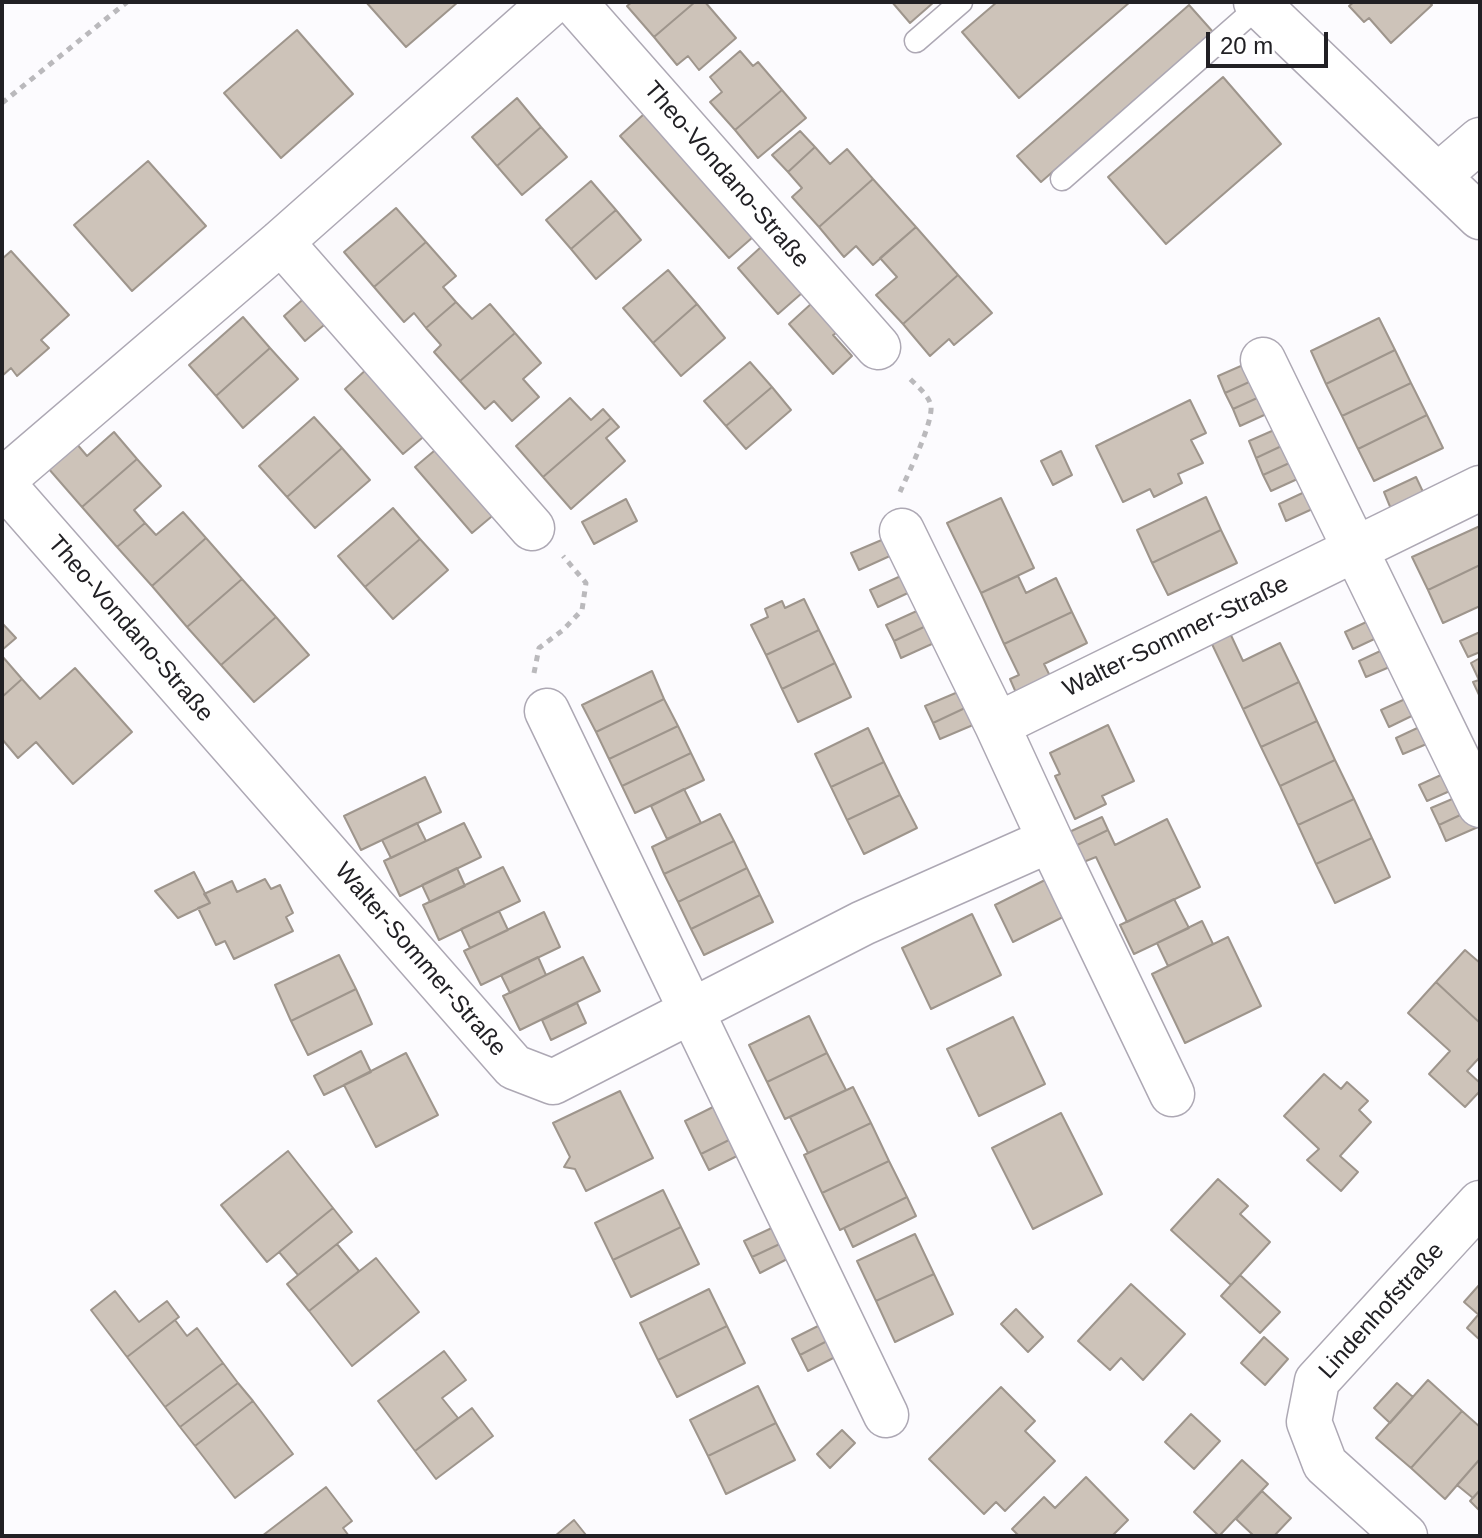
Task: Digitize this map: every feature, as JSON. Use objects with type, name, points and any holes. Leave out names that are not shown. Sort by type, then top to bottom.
[{"type":"street","name":"Theo-Vondano-Straße","points":[[259,776],[2,482],[281,242],[552,2]]},
{"type":"street","name":"Theo-Vondano-Straße","points":[[574,2],[878,347]]},
{"type":"street","points":[[1258,4],[1480,217]]},
{"type":"street","points":[[1438,176],[1480,140]]},
{"type":"street","points":[[281,242],[532,528]]},
{"type":"street","points":[[1263,360],[1480,805]]},
{"type":"street","name":"Walter-Sommer-Straße","points":[[997,725],[1480,488]]},
{"type":"street","points":[[902,531],[1172,1094]]},
{"type":"street","points":[[547,711],[886,1415]]},
{"type":"street","name":"Walter-Sommer-Straße","points":[[259,776],[514,1067],[553,1082],[863,923],[1050,840]]},
{"type":"street","name":"Lindenhofstraße","points":[[1405,1536],[1325,1464],[1309,1422],[1317,1381],[1480,1203]]},
{"type":"lane","points":[[916,41],[961,2]]},
{"type":"lane","points":[[1062,179],[1258,4]]},
{"type":"path","points":[[2,103],[127,2]]},
{"type":"path","points":[[878,347],[920,388],[931,405],[929,420],[894,507],[902,531]]},
{"type":"path","points":[[532,528],[567,560],[586,583],[582,610],[563,630],[539,648],[533,677],[547,711]]},
{"type":"building","points":[[366,2],[458,2],[406,47]]},
{"type":"building","points":[[632,2],[695,2],[654,37],[627,6]]},
{"type":"building","points":[[695,2],[705,2],[736,38],[699,70],[688,56],[677,65],[654,37]]},
{"type":"building","points":[[892,2],[934,2],[910,23]]},
{"type":"building","points":[[997,2],[1130,2],[1019,98],[962,32]]},
{"type":"building","points":[[1354,2],[1429,2],[1432,5],[1391,43],[1369,18],[1364,22],[1349,6]]},
{"type":"building","points":[[1189,5],[1213,32],[1041,182],[1017,156]]},
{"type":"building","points":[[297,30],[353,94],[281,158],[224,93]]},
{"type":"building","points":[[740,51],[753,66],[758,62],[782,90],[735,130],[710,102],[722,92],[710,77]]},
{"type":"building","points":[[1223,77],[1281,144],[1166,244],[1108,177]]},
{"type":"building","points":[[782,90],[806,118],[758,158],[735,130]]},
{"type":"building","points":[[517,98],[541,127],[497,166],[472,137]]},
{"type":"building","points":[[644,114],[753,237],[729,258],[620,136]]},
{"type":"building","points":[[541,127],[567,157],[522,195],[497,166]]},
{"type":"building","points":[[800,131],[815,147],[788,172],[772,155]]},
{"type":"building","points":[[815,147],[830,164],[847,149],[873,179],[819,227],[792,197],[802,188],[788,172]]},
{"type":"building","points":[[148,161],[206,226],[132,291],[74,225]]},
{"type":"building","points":[[873,179],[916,227],[873,265],[856,246],[844,257],[819,227]]},
{"type":"building","points":[[591,181],[616,210],[571,249],[546,220]]},
{"type":"building","points":[[396,208],[426,242],[374,287],[344,252]]},
{"type":"building","points":[[616,210],[641,240],[596,279],[571,249]]},
{"type":"building","points":[[916,227],[958,275],[903,324],[876,295],[897,277],[880,258]]},
{"type":"building","points":[[426,242],[456,276],[443,287],[456,302],[426,328],[414,313],[404,322],[374,287]]},
{"type":"building","points":[[761,247],[802,293],[778,314],[738,268]]},
{"type":"building","points":[[11,251],[69,315],[41,340],[49,348],[17,376],[11,368],[2,376],[2,259]]},
{"type":"building","points":[[668,270],[697,304],[653,343],[623,308]]},
{"type":"building","points":[[958,275],[992,313],[954,345],[949,339],[930,356],[903,324]]},
{"type":"building","points":[[308,295],[330,320],[305,341],[284,316]]},
{"type":"building","points":[[456,302],[472,319],[490,304],[515,333],[460,381],[434,352],[441,345],[426,328]]},
{"type":"building","points":[[812,303],[838,332],[833,335],[852,356],[833,374],[789,324]]},
{"type":"building","points":[[697,304],[725,338],[681,376],[653,343]]},
{"type":"building","points":[[243,317],[270,348],[216,396],[189,365]]},
{"type":"building","points":[[1379,318],[1395,350],[1326,384],[1311,351]]},
{"type":"building","points":[[515,333],[541,363],[523,379],[539,397],[512,421],[494,401],[485,409],[460,381]]},
{"type":"building","points":[[270,348],[298,379],[243,428],[216,396]]},
{"type":"building","points":[[1395,350],[1411,383],[1342,416],[1326,384]]},
{"type":"building","points":[[750,362],[772,387],[726,426],[704,401]]},
{"type":"building","points":[[1250,362],[1258,378],[1225,393],[1218,376]]},
{"type":"building","points":[[369,367],[428,433],[403,454],[345,389]]},
{"type":"building","points":[[1258,378],[1266,394],[1233,409],[1225,393]]},
{"type":"building","points":[[1411,383],[1427,415],[1358,449],[1342,416]]},
{"type":"building","points":[[772,387],[791,410],[746,449],[726,426]]},
{"type":"building","points":[[1266,394],[1273,411],[1240,426],[1233,409]]},
{"type":"building","points":[[570,398],[591,420],[603,409],[611,418],[543,477],[516,446]]},
{"type":"building","points":[[1190,400],[1206,433],[1191,440],[1203,463],[1178,474],[1182,483],[1154,497],[1150,489],[1123,502],[1096,446]]},
{"type":"building","points":[[1427,415],[1443,448],[1374,481],[1358,449]]},
{"type":"building","points":[[314,417],[342,448],[287,497],[259,466]]},
{"type":"building","points":[[611,418],[619,427],[606,438],[625,461],[571,509],[543,477]]},
{"type":"building","points":[[1281,427],[1288,443],[1256,458],[1249,441]]},
{"type":"building","points":[[114,432],[137,459],[82,507],[48,468],[76,443],[87,456]]},
{"type":"building","points":[[1288,443],[1296,460],[1263,475],[1256,458]]},
{"type":"building","points":[[440,446],[497,512],[472,533],[415,467]]},
{"type":"building","points":[[342,448],[370,480],[315,528],[287,497]]},
{"type":"building","points":[[1061,451],[1072,475],[1053,485],[1041,461]]},
{"type":"building","points":[[137,459],[161,486],[134,510],[145,523],[117,547],[82,507]]},
{"type":"building","points":[[1296,460],[1304,476],[1271,491],[1263,475]]},
{"type":"building","points":[[1416,477],[1424,494],[1391,509],[1384,492]]},
{"type":"building","points":[[1311,489],[1319,506],[1286,521],[1279,504]]},
{"type":"building","points":[[1206,497],[1221,530],[1152,563],[1137,530]]},
{"type":"building","points":[[1001,498],[1034,568],[981,593],[947,523]]},
{"type":"building","points":[[626,499],[637,521],[594,544],[582,522]]},
{"type":"building","points":[[393,508],[420,539],[365,587],[338,556]]},
{"type":"building","points":[[183,512],[206,538],[152,586],[117,547],[145,523],[156,535]]},
{"type":"building","points":[[1480,526],[1480,565],[1428,590],[1412,557]]},
{"type":"building","points":[[1221,530],[1237,563],[1168,595],[1152,563]]},
{"type":"building","points":[[206,538],[242,579],[187,627],[152,586]]},
{"type":"building","points":[[420,539],[448,570],[393,619],[365,587]]},
{"type":"building","points":[[884,539],[892,555],[859,570],[851,553]]},
{"type":"building","points":[[1480,565],[1480,606],[1443,623],[1428,590]]},
{"type":"building","points":[[903,575],[910,592],[878,607],[870,590]]},
{"type":"building","points":[[1018,576],[1026,593],[1056,578],[1072,612],[1004,644],[981,593]]},
{"type":"building","points":[[242,579],[276,617],[221,665],[187,627]]},
{"type":"building","points":[[804,599],[819,630],[766,655],[751,625],[768,617],[765,609],[782,601],[785,608]]},
{"type":"building","points":[[919,610],[926,626],[894,641],[886,625]]},
{"type":"building","points":[[1072,612],[1087,643],[1044,664],[1051,678],[1017,695],[1010,679],[1019,675],[1004,644]]},
{"type":"building","points":[[276,617],[309,655],[254,702],[221,665]]},
{"type":"building","points":[[1377,617],[1385,634],[1353,649],[1345,632]]},
{"type":"building","points":[[2,623],[16,638],[2,650]]},
{"type":"building","points":[[926,626],[934,643],[901,658],[894,641]]},
{"type":"building","points":[[819,630],[835,663],[782,689],[766,655]]},
{"type":"building","points":[[1229,631],[1243,661],[1280,643],[1299,682],[1243,709],[1210,640]]},
{"type":"building","points":[[1480,632],[1480,652],[1468,657],[1460,641]]},
{"type":"building","points":[[1391,646],[1399,663],[1366,677],[1359,661]]},
{"type":"building","points":[[2,656],[22,679],[2,697]]},
{"type":"building","points":[[1480,658],[1480,697],[1473,682],[1479,680],[1471,663]]},
{"type":"building","points":[[835,663],[851,697],[798,722],[782,689]]},
{"type":"building","points":[[75,668],[132,732],[73,784],[36,742],[18,758],[2,739],[2,697],[22,679],[40,699]]},
{"type":"building","points":[[652,671],[664,699],[596,732],[582,705]]},
{"type":"building","points":[[1299,682],[1317,721],[1261,747],[1243,709]]},
{"type":"building","points":[[958,692],[965,708],[933,723],[925,706]]},
{"type":"building","points":[[1414,695],[1422,711],[1389,727],[1381,710]]},
{"type":"building","points":[[664,699],[678,726],[609,759],[596,732]]},
{"type":"building","points":[[965,708],[973,725],[940,739],[933,723]]},
{"type":"building","points":[[1317,721],[1335,760],[1280,786],[1261,747]]},
{"type":"building","points":[[1428,723],[1436,740],[1403,754],[1396,738]]},
{"type":"building","points":[[1108,725],[1134,781],[1102,796],[1106,804],[1075,819],[1055,776],[1060,774],[1050,753]]},
{"type":"building","points":[[678,726],[691,753],[622,786],[609,759]]},
{"type":"building","points":[[868,728],[884,762],[831,787],[815,754]]},
{"type":"building","points":[[691,753],[704,780],[635,813],[622,786]]},
{"type":"building","points":[[1335,760],[1354,799],[1298,825],[1280,786]]},
{"type":"building","points":[[884,762],[900,795],[847,820],[831,787]]},
{"type":"building","points":[[1452,770],[1459,787],[1427,801],[1419,785]]},
{"type":"building","points":[[425,777],[441,812],[361,850],[344,816]]},
{"type":"building","points":[[684,789],[701,823],[667,839],[651,806]]},
{"type":"building","points":[[1464,794],[1471,810],[1439,825],[1431,808]]},
{"type":"building","points":[[900,795],[917,828],[864,854],[847,820]]},
{"type":"building","points":[[1354,799],[1372,838],[1316,864],[1298,825]]},
{"type":"building","points":[[1471,810],[1478,827],[1446,841],[1439,825]]},
{"type":"building","points":[[720,814],[734,841],[664,874],[652,847]]},
{"type":"building","points":[[1102,817],[1108,830],[1073,847],[1067,833]]},
{"type":"building","points":[[1167,819],[1200,887],[1127,922],[1096,857],[1081,863],[1073,847],[1108,830],[1115,845]]},
{"type":"building","points":[[417,823],[426,841],[391,858],[382,840]]},
{"type":"building","points":[[464,823],[481,857],[400,896],[384,861]]},
{"type":"building","points":[[1372,838],[1390,877],[1335,903],[1316,864]]},
{"type":"building","points":[[734,841],[747,868],[678,902],[664,874]]},
{"type":"building","points":[[503,867],[520,901],[439,940],[423,905]]},
{"type":"building","points":[[457,868],[465,886],[430,902],[422,885]]},
{"type":"building","points":[[747,868],[760,895],[691,929],[678,902]]},
{"type":"building","points":[[194,872],[210,903],[178,918],[155,891]]},
{"type":"building","points":[[1051,877],[1069,914],[1013,942],[995,905]]},
{"type":"building","points":[[265,879],[271,889],[280,885],[293,913],[286,917],[293,931],[234,959],[225,941],[216,945],[198,908],[210,903],[204,894],[232,881],[237,892]]},
{"type":"building","points":[[760,895],[773,922],[704,955],[691,929]]},
{"type":"building","points":[[1174,899],[1189,928],[1134,954],[1120,925]]},
{"type":"building","points":[[499,911],[508,930],[470,948],[461,929]]},
{"type":"building","points":[[544,912],[560,947],[481,985],[464,951]]},
{"type":"building","points":[[972,914],[1001,975],[931,1009],[902,948]]},
{"type":"building","points":[[1202,921],[1213,944],[1168,966],[1157,943]]},
{"type":"building","points":[[1228,937],[1261,1006],[1185,1043],[1152,974]]},
{"type":"building","points":[[1465,950],[1480,963],[1480,1023],[1436,982]]},
{"type":"building","points":[[339,955],[356,989],[291,1021],[275,985]]},
{"type":"building","points":[[538,957],[546,975],[510,993],[501,975]]},
{"type":"building","points":[[583,957],[600,991],[520,1030],[503,996]]},
{"type":"building","points":[[1436,982],[1480,1023],[1480,1057],[1467,1071],[1480,1083],[1480,1091],[1465,1107],[1429,1074],[1450,1051],[1408,1013]]},
{"type":"building","points":[[356,989],[372,1024],[308,1055],[291,1021]]},
{"type":"building","points":[[577,1003],[586,1023],[551,1040],[542,1020]]},
{"type":"building","points":[[809,1016],[827,1053],[767,1082],[749,1045]]},
{"type":"building","points":[[1013,1017],[1045,1084],[979,1116],[947,1049]]},
{"type":"building","points":[[361,1051],[371,1072],[324,1095],[314,1076]]},
{"type":"building","points":[[406,1053],[438,1115],[376,1147],[344,1085]]},
{"type":"building","points":[[827,1053],[846,1090],[785,1119],[767,1082]]},
{"type":"building","points":[[1324,1074],[1341,1089],[1347,1082],[1368,1101],[1359,1110],[1371,1122],[1340,1156],[1358,1172],[1341,1191],[1307,1160],[1319,1149],[1284,1116]]},
{"type":"building","points":[[853,1087],[871,1123],[808,1153],[790,1117]]},
{"type":"building","points":[[620,1091],[653,1158],[586,1191],[575,1169],[564,1167],[570,1157],[553,1123]]},
{"type":"building","points":[[717,1105],[733,1138],[701,1154],[685,1121]]},
{"type":"building","points":[[1061,1113],[1102,1194],[1033,1229],[992,1148]]},
{"type":"building","points":[[871,1123],[889,1161],[822,1193],[804,1155]]},
{"type":"building","points":[[733,1138],[741,1154],[709,1170],[701,1154]]},
{"type":"building","points":[[288,1151],[333,1208],[267,1262],[221,1205]]},
{"type":"building","points":[[889,1161],[907,1197],[840,1230],[822,1193]]},
{"type":"building","points":[[1218,1179],[1248,1206],[1240,1214],[1270,1242],[1231,1285],[1171,1230]]},
{"type":"building","points":[[663,1190],[681,1227],[613,1260],[595,1223]]},
{"type":"building","points":[[907,1197],[916,1216],[853,1247],[844,1228]]},
{"type":"building","points":[[333,1208],[352,1232],[298,1275],[279,1252]]},
{"type":"building","points":[[776,1226],[784,1242],[752,1257],[744,1241]]},
{"type":"building","points":[[681,1227],[699,1264],[631,1297],[613,1260]]},
{"type":"building","points":[[915,1234],[934,1274],[876,1301],[857,1261]]},
{"type":"building","points":[[784,1242],[791,1257],[760,1273],[752,1257]]},
{"type":"building","points":[[337,1244],[359,1271],[309,1311],[287,1284]]},
{"type":"building","points":[[376,1258],[419,1312],[352,1366],[309,1311]]},
{"type":"building","points":[[934,1274],[953,1314],[895,1342],[876,1301]]},
{"type":"building","points":[[1240,1275],[1280,1312],[1260,1333],[1221,1296]]},
{"type":"building","points":[[1131,1284],[1185,1334],[1143,1380],[1121,1358],[1110,1370],[1078,1341]]},
{"type":"building","points":[[1480,1284],[1480,1316],[1464,1302]]},
{"type":"building","points":[[709,1289],[727,1326],[658,1360],[640,1323]]},
{"type":"building","points":[[115,1291],[139,1322],[167,1301],[179,1317],[127,1357],[91,1310]]},
{"type":"building","points":[[1016,1309],[1043,1337],[1028,1352],[1001,1324]]},
{"type":"building","points":[[1480,1316],[1480,1340],[1467,1328]]},
{"type":"building","points":[[175,1320],[187,1336],[197,1328],[223,1363],[165,1407],[127,1357]]},
{"type":"building","points":[[824,1323],[831,1339],[800,1355],[792,1339]]},
{"type":"building","points":[[727,1326],[745,1363],[677,1397],[658,1360]]},
{"type":"building","points":[[1264,1337],[1288,1359],[1265,1385],[1241,1363]]},
{"type":"building","points":[[831,1339],[839,1355],[808,1371],[800,1355]]},
{"type":"building","points":[[444,1351],[466,1380],[442,1398],[458,1418],[415,1451],[378,1401]]},
{"type":"building","points":[[223,1363],[238,1383],[180,1427],[165,1407]]},
{"type":"building","points":[[1428,1380],[1462,1411],[1411,1468],[1376,1438]]},
{"type":"building","points":[[238,1383],[253,1401],[195,1446],[180,1427]]},
{"type":"building","points":[[1397,1383],[1413,1397],[1390,1423],[1374,1408]]},
{"type":"building","points":[[758,1386],[776,1423],[708,1456],[690,1420]]},
{"type":"building","points":[[1001,1387],[1035,1421],[1025,1431],[1055,1461],[1005,1511],[996,1502],[984,1514],[929,1459]]},
{"type":"building","points":[[253,1401],[293,1454],[235,1498],[195,1446]]},
{"type":"building","points":[[472,1408],[493,1436],[436,1479],[415,1451]]},
{"type":"building","points":[[1462,1411],[1480,1427],[1480,1459],[1445,1499],[1411,1468]]},
{"type":"building","points":[[1191,1414],[1220,1441],[1194,1469],[1165,1442]]},
{"type":"building","points":[[776,1423],[795,1460],[726,1494],[708,1456]]},
{"type":"building","points":[[842,1430],[855,1443],[830,1468],[817,1454]]},
{"type":"building","points":[[1242,1460],[1268,1484],[1219,1536],[1194,1512]]},
{"type":"building","points":[[1479,1460],[1480,1490],[1473,1498],[1457,1485]]},
{"type":"building","points":[[1086,1477],[1128,1520],[1112,1536],[1019,1536],[1012,1529],[1044,1497],[1055,1508]]},
{"type":"building","points":[[326,1487],[352,1521],[343,1528],[349,1536],[262,1536]]},
{"type":"building","points":[[1480,1490],[1480,1511],[1470,1501]]},
{"type":"building","points":[[1262,1491],[1291,1518],[1274,1536],[1254,1536],[1236,1519]]},
{"type":"building","points":[[574,1520],[586,1535],[555,1536]]}]
